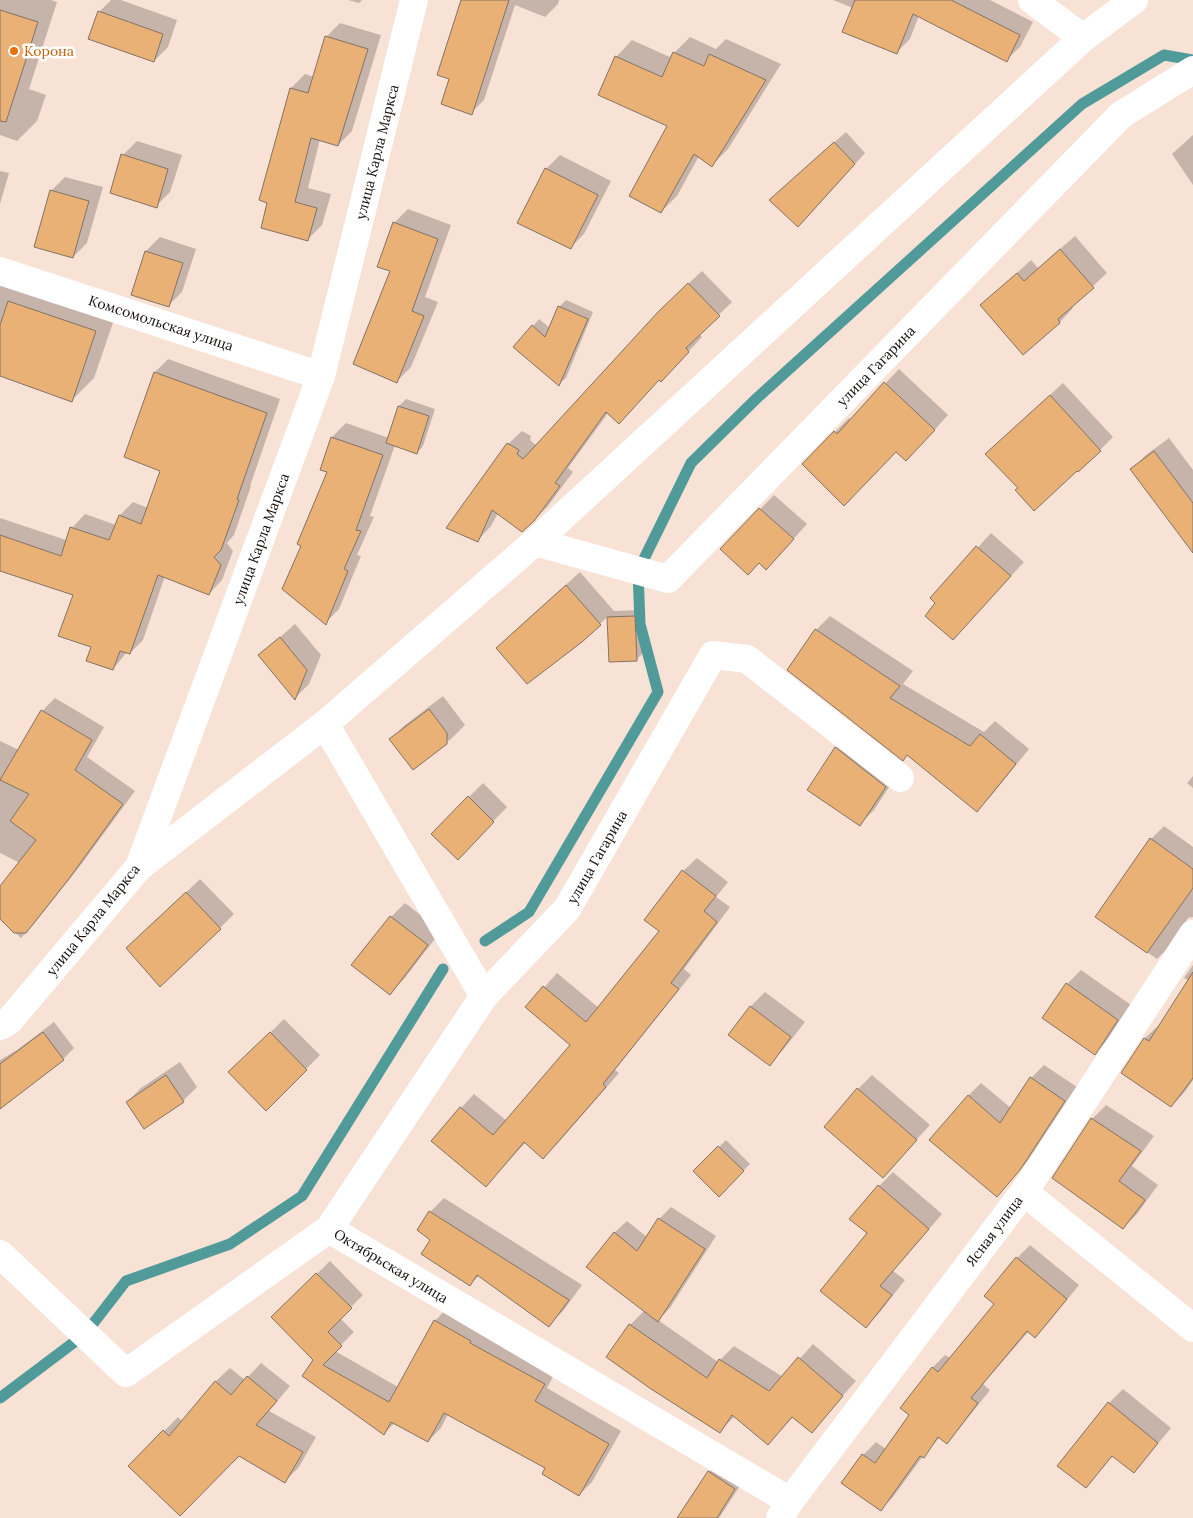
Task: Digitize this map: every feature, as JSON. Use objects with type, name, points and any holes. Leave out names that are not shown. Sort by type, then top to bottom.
[{"type":"street","name":"улица Карла Маркса","points":[[0,1026],[9,1021],[139,867],[322,376],[414,0]]},
{"type":"street","points":[[1032,0],[1083,38]]},
{"type":"street","points":[[139,867],[325,724],[535,542],[1083,38],[1134,0]]},
{"type":"street","name":"улица Гагарина","points":[[535,542],[668,579],[1121,115],[1193,70]]},
{"type":"street","name":"Комсомольская улица","points":[[0,271],[322,376]]},
{"type":"street","name":"улица Гагарина","points":[[329,1229],[484,996],[567,910],[713,655],[747,658],[900,778]]},
{"type":"street","points":[[325,724],[484,996]]},
{"type":"street","name":"Ясная улица","points":[[785,1509],[1024,1192],[1193,934]]},
{"type":"street","points":[[1024,1192],[1193,1328]]},
{"type":"street","name":"Октябрьская улица","points":[[0,1254],[126,1373],[329,1229],[785,1509]]},
{"type":"building","points":[[461,0],[509,0],[472,115],[441,104],[449,79],[437,75]]},
{"type":"building","points":[[855,0],[951,0],[1020,35],[1007,62],[913,14],[897,54],[842,32]]},
{"type":"building","name":"Корона","points":[[0,10],[38,22],[6,122],[0,121]]},
{"type":"building","points":[[98,11],[163,34],[154,62],[88,39]]},
{"type":"building","points":[[325,36],[368,49],[338,146],[311,138],[295,202],[317,208],[308,241],[261,228],[267,203],[259,200],[290,88],[308,93]]},
{"type":"building","points":[[673,52],[704,66],[709,54],[766,80],[712,167],[694,154],[661,213],[629,196],[667,126],[598,95],[615,56],[662,77]]},
{"type":"building","points":[[834,142],[855,164],[798,227],[769,200]]},
{"type":"building","points":[[121,154],[168,169],[157,208],[110,193]]},
{"type":"building","points":[[545,168],[598,195],[571,249],[517,223]]},
{"type":"building","points":[[50,190],[89,201],[73,258],[34,247]]},
{"type":"building","points":[[393,222],[438,239],[412,311],[424,316],[397,383],[353,364],[390,271],[377,267]]},
{"type":"building","points":[[1060,249],[1094,288],[1058,319],[1060,323],[1023,355],[980,305],[1017,273],[1024,281]]},
{"type":"building","points":[[145,251],[183,263],[169,307],[131,295]]},
{"type":"building","points":[[688,283],[720,316],[686,348],[689,352],[661,382],[659,380],[619,424],[606,412],[555,483],[560,486],[534,521],[522,532],[492,510],[478,542],[446,528],[507,443],[519,450],[517,454],[523,459],[658,312]]},
{"type":"building","points":[[8,301],[96,331],[72,402],[0,376],[0,325]]},
{"type":"building","points":[[558,306],[588,319],[559,386],[513,347],[532,325],[545,337]]},
{"type":"building","points":[[154,372],[267,413],[221,550],[214,557],[221,565],[209,595],[158,575],[130,654],[120,651],[113,670],[86,661],[91,647],[58,636],[73,595],[0,571],[0,535],[61,556],[70,527],[109,540],[119,515],[141,524],[160,471],[124,457]]},
{"type":"building","points":[[884,382],[935,430],[906,461],[896,452],[844,506],[802,464],[834,431],[837,434]]},
{"type":"building","points":[[1050,395],[1101,451],[1034,511],[1015,490],[1018,488],[985,454]]},
{"type":"building","points":[[398,406],[429,416],[417,454],[386,443]]},
{"type":"building","points":[[331,437],[383,455],[356,530],[361,531],[344,569],[348,571],[326,625],[282,589],[301,546],[297,544],[327,472],[320,470]]},
{"type":"building","points":[[1154,451],[1193,503],[1193,553],[1130,469]]},
{"type":"building","points":[[759,508],[794,539],[766,570],[759,563],[748,575],[720,549]]},
{"type":"building","points":[[976,546],[1011,576],[953,640],[925,616],[935,603],[930,598]]},
{"type":"building","points":[[566,585],[601,625],[527,684],[496,648]]},
{"type":"building","points":[[635,616],[637,661],[609,662],[607,617]]},
{"type":"building","points":[[815,629],[900,686],[890,698],[970,746],[980,734],[1016,764],[977,812],[907,755],[903,761],[787,670]]},
{"type":"building","points":[[280,637],[307,670],[295,700],[258,655]]},
{"type":"building","points":[[429,709],[447,733],[447,744],[413,770],[389,739]]},
{"type":"building","points":[[41,710],[92,740],[75,770],[123,804],[68,880],[26,933],[14,933],[0,919],[0,886],[36,840],[10,821],[29,794],[0,780]]},
{"type":"building","points":[[835,747],[886,787],[860,826],[807,790]]},
{"type":"building","points":[[468,796],[494,822],[458,860],[431,834]]},
{"type":"building","points":[[1150,838],[1193,869],[1193,888],[1147,953],[1095,917]]},
{"type":"building","points":[[682,870],[716,896],[704,911],[717,922],[671,983],[679,989],[603,1084],[606,1087],[543,1159],[524,1142],[486,1187],[431,1141],[460,1107],[493,1135],[570,1045],[525,1007],[543,986],[586,1022],[659,931],[644,920]]},
{"type":"building","points":[[186,892],[221,929],[160,987],[126,948]]},
{"type":"building","points":[[390,916],[428,945],[390,995],[351,965]]},
{"type":"building","points":[[1193,972],[1193,1078],[1171,1107],[1121,1073],[1144,1038],[1149,1041]]},
{"type":"building","points":[[1066,983],[1118,1020],[1095,1055],[1042,1018]]},
{"type":"building","points":[[750,1006],[791,1037],[770,1066],[728,1035]]},
{"type":"building","points":[[43,1032],[64,1060],[0,1109],[0,1064]]},
{"type":"building","points":[[270,1032],[307,1070],[266,1111],[228,1072]]},
{"type":"building","points":[[166,1075],[184,1102],[144,1129],[126,1102]]},
{"type":"building","points":[[1030,1077],[1065,1101],[1020,1170],[997,1197],[929,1140],[968,1095],[1000,1123]]},
{"type":"building","points":[[857,1088],[917,1140],[883,1178],[824,1127]]},
{"type":"building","points":[[1091,1118],[1141,1151],[1119,1181],[1145,1200],[1123,1229],[1052,1178]]},
{"type":"building","points":[[718,1146],[744,1171],[719,1197],[693,1171]]},
{"type":"building","points":[[878,1185],[929,1229],[880,1286],[892,1295],[866,1328],[820,1291],[867,1233],[849,1219]]},
{"type":"building","points":[[429,1211],[569,1300],[549,1327],[477,1275],[470,1286],[421,1254],[430,1240],[417,1230]]},
{"type":"building","points":[[658,1218],[705,1249],[658,1322],[586,1267],[614,1232],[637,1251]]},
{"type":"building","points":[[1016,1257],[1067,1299],[1035,1338],[1027,1331],[971,1398],[978,1403],[947,1444],[938,1437],[924,1458],[920,1456],[881,1511],[841,1483],[862,1454],[875,1463],[909,1415],[900,1408],[932,1367],[938,1372],[994,1304],[984,1296]]},
{"type":"building","points":[[316,1273],[352,1308],[328,1332],[342,1346],[323,1365],[389,1402],[434,1320],[471,1341],[470,1343],[545,1384],[535,1401],[609,1444],[579,1496],[542,1474],[545,1468],[444,1413],[428,1442],[391,1422],[384,1435],[302,1376],[313,1360],[271,1317]]},
{"type":"building","points":[[629,1324],[707,1378],[719,1359],[769,1391],[798,1357],[843,1396],[812,1433],[792,1417],[768,1445],[732,1415],[720,1433],[651,1389],[606,1357]]},
{"type":"building","points":[[247,1376],[277,1401],[256,1425],[303,1452],[285,1483],[239,1456],[180,1516],[128,1466],[163,1430],[169,1436],[215,1381],[231,1395]]},
{"type":"building","points":[[1108,1402],[1158,1443],[1134,1473],[1112,1456],[1086,1488],[1057,1466]]},
{"type":"building","points":[[708,1471],[735,1489],[717,1518],[677,1518]]},
{"type":"waterway","points":[[485,941],[529,912],[658,692],[640,624],[638,571],[691,463],[757,398],[1082,104],[1164,55],[1193,60]]},
{"type":"waterway","points":[[0,1398],[85,1334],[126,1281],[230,1244],[302,1196],[443,969]]},
{"type":"place","name":"Корона","points":[[14,51]]}]
